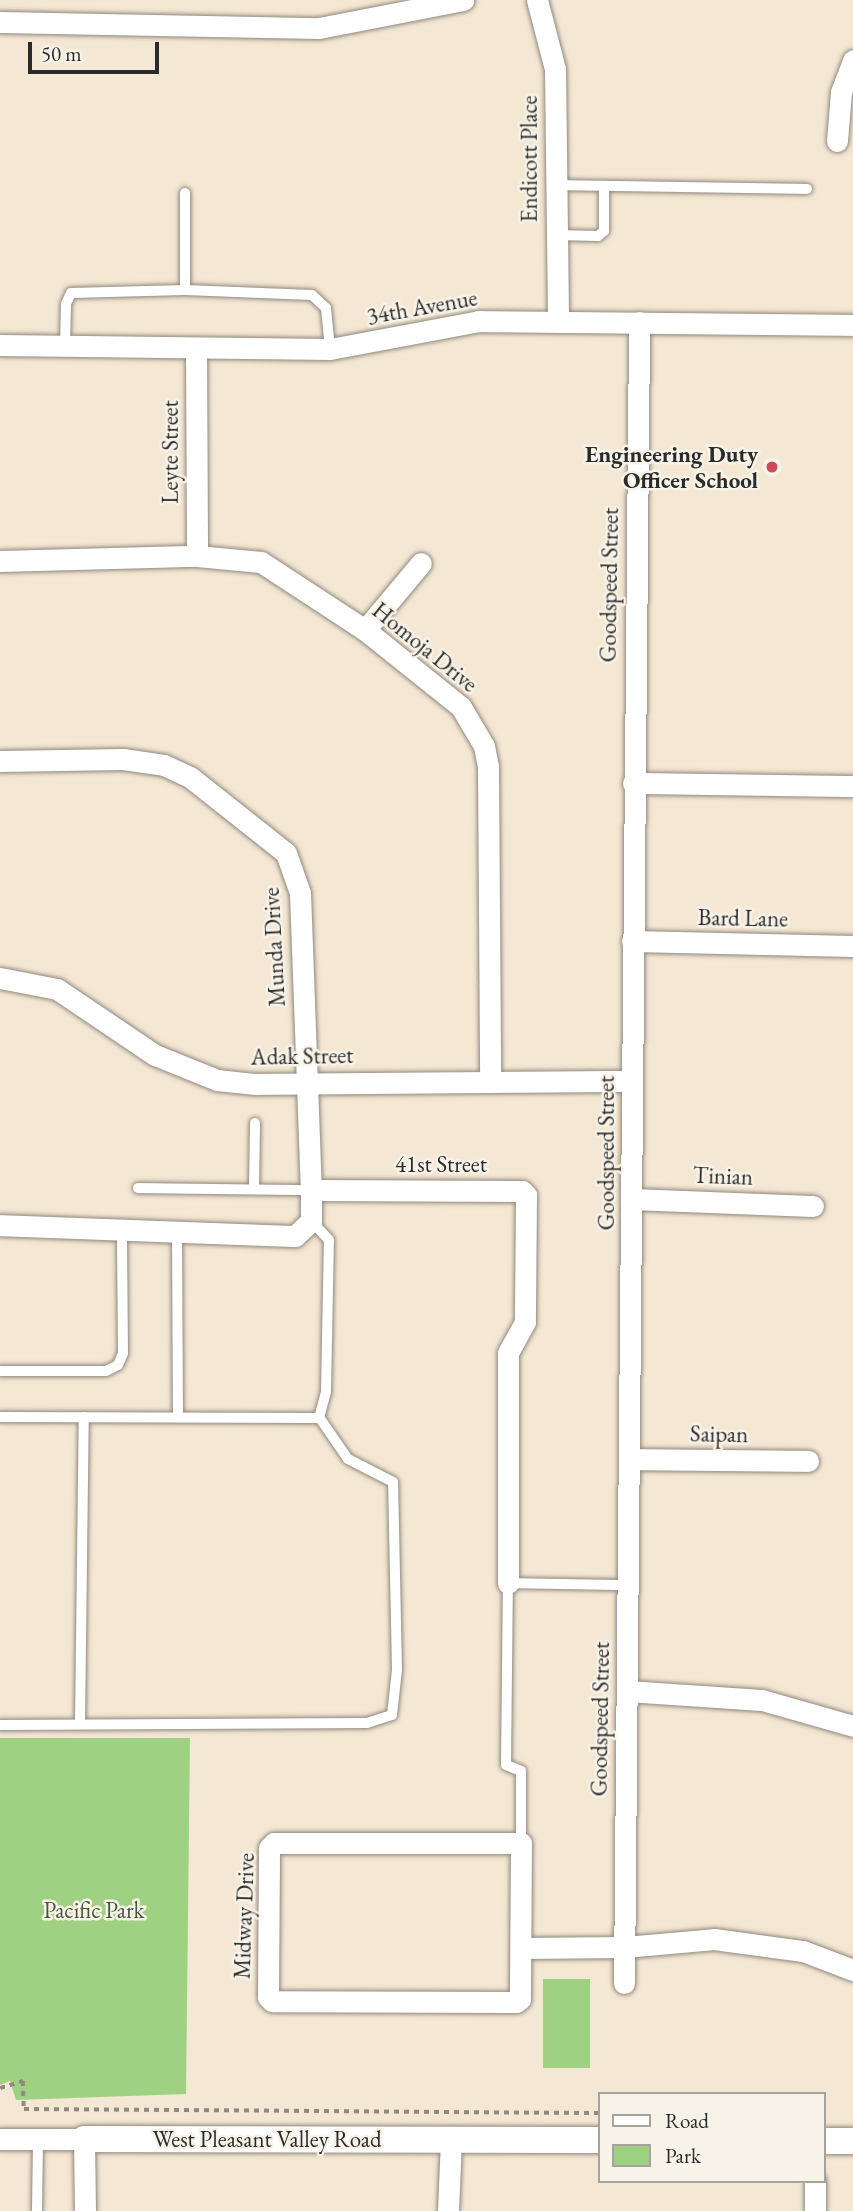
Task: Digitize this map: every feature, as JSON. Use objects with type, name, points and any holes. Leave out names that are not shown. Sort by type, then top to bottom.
[{"type":"street","points":[[0,22],[319,28],[387,9],[463,0]]},
{"type":"street","name":"Endicott Place","points":[[537,0],[555,69],[558,320]]},
{"type":"street","points":[[837,141],[841,92],[853,60]]},
{"type":"street","name":"34th Avenue","points":[[0,345],[330,349],[454,324],[558,320],[853,325]]},
{"type":"street","name":"Goodspeed Street","points":[[624,1983],[639,322]]},
{"type":"street","name":"Leyte Street","points":[[196,348],[197,556]]},
{"type":"street","name":"Homoja Drive","points":[[0,561],[197,556],[268,565],[365,630],[451,698],[474,725],[484,746],[489,778],[490,1079]]},
{"type":"street","points":[[365,630],[421,563]]},
{"type":"street","name":"Munda Drive","points":[[0,761],[123,759],[164,765],[190,777],[274,840],[294,867],[300,893],[311,1190]]},
{"type":"street","points":[[634,783],[853,786]]},
{"type":"street","name":"Bard Lane","points":[[632,941],[853,946]]},
{"type":"street","name":"Adak Street","points":[[0,978],[57,989],[155,1055],[198,1075],[236,1083],[490,1079],[632,1081]]},
{"type":"street","points":[[0,1225],[295,1236],[311,1221],[311,1190]]},
{"type":"street","name":"41st Street","points":[[311,1190],[522,1191],[526,1195],[525,1322],[508,1353],[508,1583]]},
{"type":"street","name":"Tinian","points":[[632,1199],[813,1206]]},
{"type":"street","name":"Saipan","points":[[629,1459],[808,1461]]},
{"type":"street","points":[[627,1691],[762,1700],[853,1726]]},
{"type":"street","name":"Midway Drive","points":[[274,1843],[521,1843],[521,1948],[516,2002],[272,2001],[268,1997],[269,1848],[274,1843]]},
{"type":"street","points":[[521,1948],[625,1947],[671,1940],[760,1944],[803,1951],[853,1970]]},
{"type":"street","points":[[0,2139],[84,2139],[85,2211]]},
{"type":"street","name":"West Pleasant Valley Road","points":[[84,2139],[598,2140]]},
{"type":"street","points":[[448,2211],[451,2139]]},
{"type":"street","points":[[825,2141],[853,2141]]},
{"type":"street","points":[[815,2183],[815,2211]]},
{"type":"lane","points":[[555,185],[807,189]]},
{"type":"lane","points":[[556,236],[598,236],[604,231],[604,186]]},
{"type":"lane","points":[[185,193],[185,290]]},
{"type":"lane","points":[[65,345],[66,303],[71,293],[185,290],[313,295],[326,308],[330,349]]},
{"type":"lane","points":[[254,1189],[255,1123]]},
{"type":"lane","points":[[138,1188],[311,1190]]},
{"type":"lane","points":[[311,1221],[329,1240],[326,1392],[319,1417]]},
{"type":"lane","points":[[0,1371],[106,1371],[118,1365],[123,1353],[122,1230]]},
{"type":"lane","points":[[177,1232],[178,1417]]},
{"type":"lane","points":[[0,1417],[319,1417]]},
{"type":"lane","points":[[80,1724],[84,1417]]},
{"type":"lane","points":[[0,1725],[367,1723],[392,1715],[397,1670],[393,1482],[348,1459],[319,1417]]},
{"type":"lane","points":[[521,1843],[521,1771],[506,1765],[508,1583],[628,1585]]},
{"type":"lane","points":[[37,2211],[38,2138]]},
{"type":"path","points":[[0,2088],[23,2081],[24,2109],[598,2113]]},
{"type":"green space","name":"Pacific Park","points":[[0,1738],[190,1738],[186,2094],[16,2100],[10,2081],[0,2085]]},
{"type":"green space","points":[[543,1979],[590,1979],[590,2068],[543,2068]]},
{"type":"place","name":"Engineering Duty Officer School","points":[[772,467]]}]
